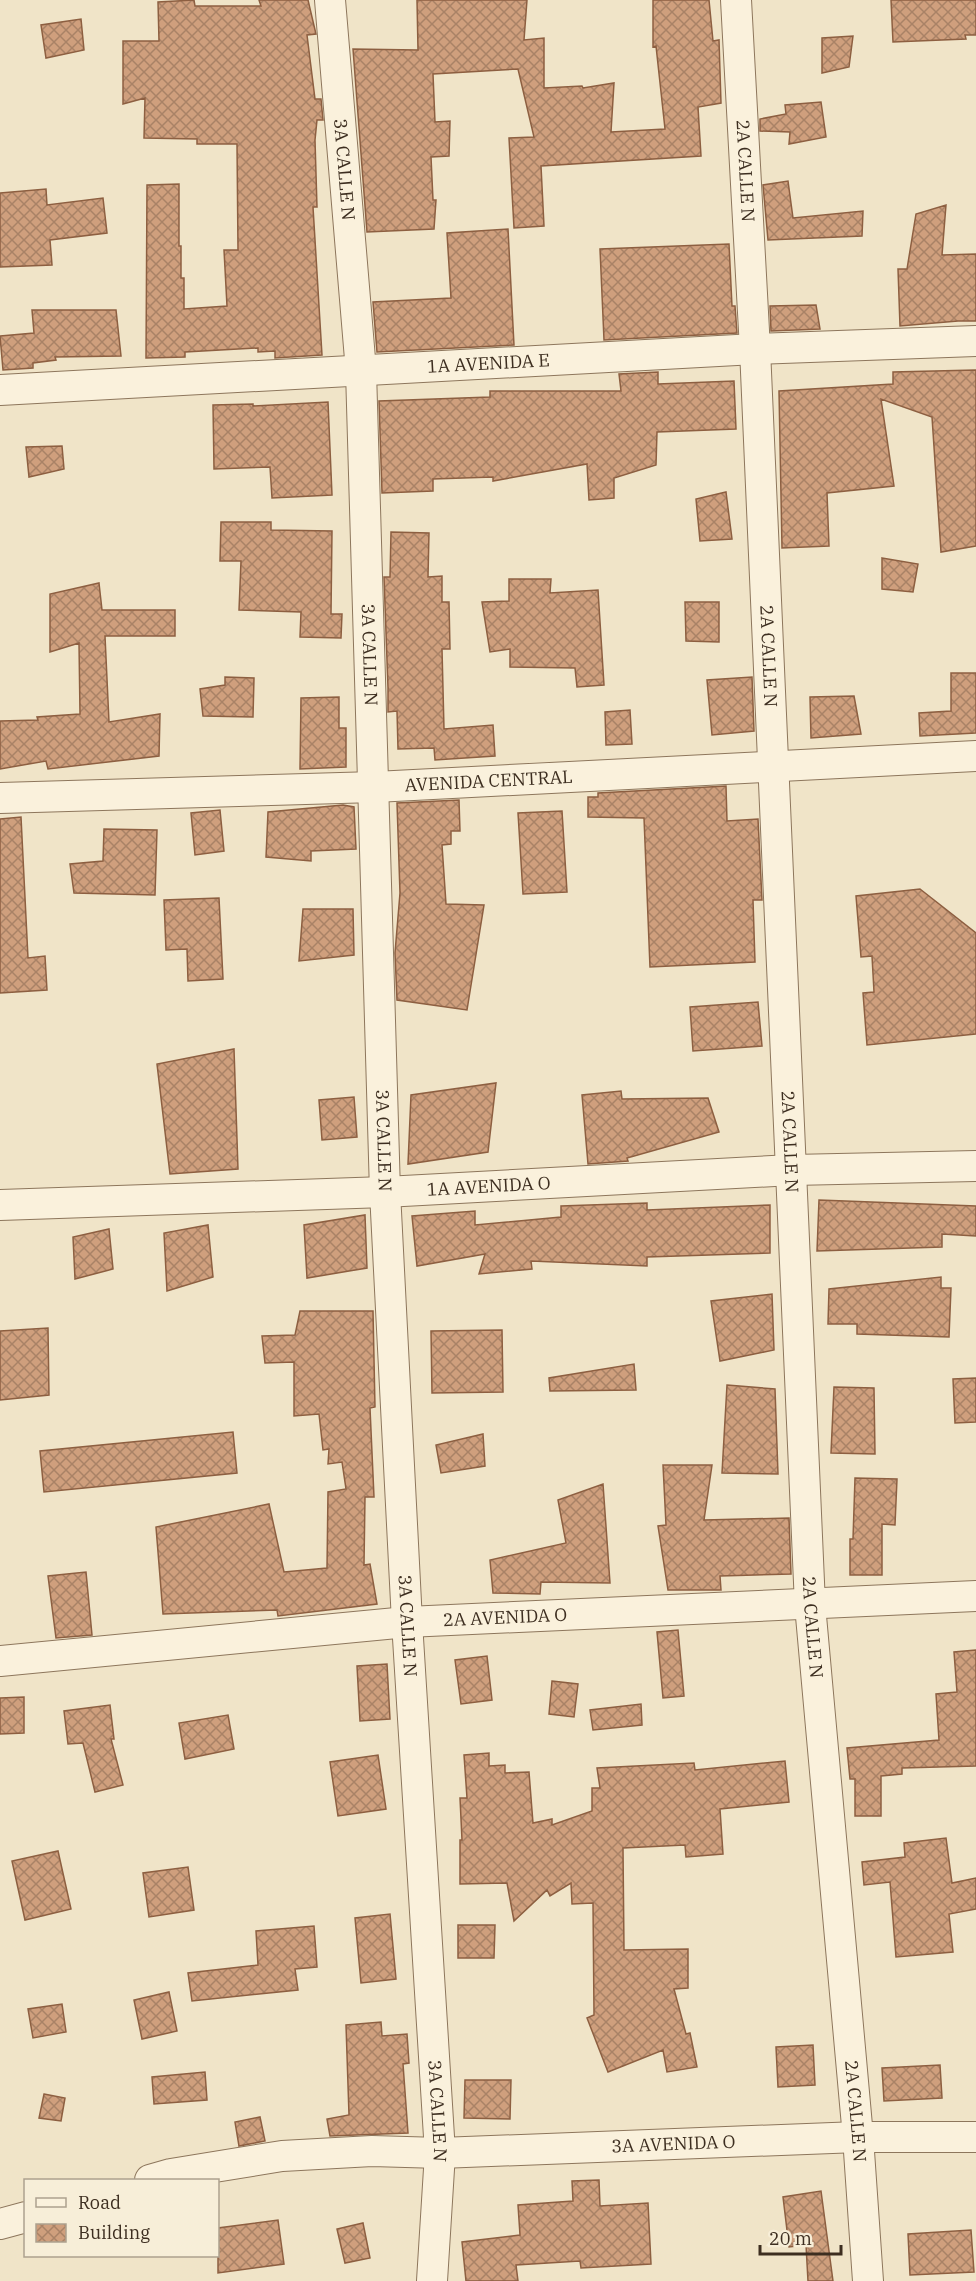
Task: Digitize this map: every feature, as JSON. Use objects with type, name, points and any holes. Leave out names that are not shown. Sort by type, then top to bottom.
[{"type":"street","name":"3A CALLE N","points":[[330,0],[361,371],[375,787],[385,1192],[407,1622],[440,2154],[432,2281]]},
{"type":"street","name":"2A CALLE N","points":[[736,0],[755,349],[810,1605],[858,2138],[868,2281]]},
{"type":"street","name":"1A AVENIDA E","points":[[0,390],[755,349],[976,341]]},
{"type":"street","name":"AVENIDA CENTRAL","points":[[0,798],[375,787],[976,756]]},
{"type":"street","name":"1A AVENIDA O","points":[[0,1205],[385,1192],[792,1170],[976,1166]]},
{"type":"street","name":"2A AVENIDA O","points":[[0,1661],[407,1622],[976,1596]]},
{"type":"street","name":"3A AVENIDA O","points":[[156,2179],[171,2174],[282,2156],[372,2151],[440,2154],[858,2138],[976,2137]]},
{"type":"street","points":[[0,2224],[24,2218]]},
{"type":"building","points":[[194,0],[195,6],[261,6],[259,0],[308,0],[316,34],[307,35],[315,99],[321,99],[323,120],[317,120],[315,140],[317,207],[313,207],[322,355],[275,358],[275,351],[258,352],[258,348],[185,352],[185,357],[146,358],[147,185],[179,184],[179,246],[181,246],[181,278],[184,278],[184,309],[227,306],[224,250],[238,250],[237,144],[197,144],[197,139],[144,138],[145,98],[123,104],[123,41],[159,41],[158,2]]},
{"type":"building","points":[[417,0],[527,0],[524,40],[544,38],[544,88],[582,86],[583,88],[614,83],[611,132],[665,129],[656,46],[653,47],[653,0],[709,0],[713,41],[719,40],[721,103],[698,107],[701,156],[541,166],[544,226],[514,228],[509,138],[534,137],[518,69],[433,74],[435,122],[450,121],[449,156],[431,157],[433,200],[436,200],[434,229],[367,232],[353,49],[418,50]]},
{"type":"building","points":[[891,0],[976,0],[976,35],[965,35],[966,39],[893,42]]},
{"type":"building","points":[[81,19],[84,50],[46,58],[41,25]]},
{"type":"building","points":[[853,36],[849,67],[822,73],[822,38]]},
{"type":"building","points":[[821,102],[826,137],[789,144],[790,132],[760,131],[760,119],[786,114],[785,105]]},
{"type":"building","points":[[788,181],[793,218],[863,211],[862,236],[768,240],[763,185]]},
{"type":"building","points":[[46,189],[47,205],[103,198],[107,233],[50,240],[52,265],[0,267],[0,193]]},
{"type":"building","points":[[946,205],[942,255],[976,254],[976,321],[900,326],[898,269],[907,269],[916,214]]},
{"type":"building","points":[[508,229],[514,345],[377,352],[373,302],[451,298],[447,233]]},
{"type":"building","points":[[729,244],[732,306],[735,306],[737,333],[604,340],[600,249]]},
{"type":"building","points":[[816,305],[820,329],[771,331],[770,306]]},
{"type":"building","points":[[32,310],[116,310],[121,356],[55,357],[56,360],[33,363],[33,368],[3,370],[0,336],[34,333]]},
{"type":"building","points":[[976,370],[976,546],[941,552],[932,417],[881,399],[894,486],[827,493],[829,546],[782,548],[779,391],[893,384],[893,372]]},
{"type":"building","points":[[658,372],[658,384],[734,381],[736,429],[657,432],[656,465],[614,478],[614,498],[589,500],[587,464],[493,481],[493,477],[433,479],[433,491],[382,493],[379,401],[490,397],[490,391],[621,391],[619,374]]},
{"type":"building","points":[[328,402],[332,495],[272,498],[270,467],[214,469],[213,405],[253,404],[253,406]]},
{"type":"building","points":[[62,446],[64,469],[29,477],[26,447]]},
{"type":"building","points":[[726,492],[732,539],[700,541],[696,499]]},
{"type":"building","points":[[221,522],[271,522],[271,530],[332,531],[331,614],[342,614],[341,638],[300,637],[301,612],[239,610],[241,561],[220,561]]},
{"type":"building","points":[[391,532],[429,533],[428,577],[442,576],[442,602],[449,602],[450,649],[442,649],[444,729],[493,725],[495,756],[435,760],[434,748],[398,749],[397,711],[388,712],[384,577],[390,577]]},
{"type":"building","points":[[882,558],[918,564],[913,592],[882,589]]},
{"type":"building","points":[[509,579],[551,579],[550,593],[598,590],[604,685],[577,687],[575,668],[510,667],[510,649],[490,652],[482,602],[509,601]]},
{"type":"building","points":[[99,583],[102,610],[175,610],[175,636],[105,636],[109,722],[160,714],[159,756],[48,769],[46,761],[0,769],[0,721],[38,720],[37,717],[80,714],[79,643],[50,652],[50,594]]},
{"type":"building","points":[[685,602],[719,602],[719,642],[686,641]]},
{"type":"building","points":[[951,673],[976,673],[976,733],[920,736],[919,713],[951,711]]},
{"type":"building","points":[[225,677],[254,678],[253,717],[203,716],[200,689],[225,685]]},
{"type":"building","points":[[752,677],[754,731],[712,735],[707,680]]},
{"type":"building","points":[[854,696],[861,734],[811,738],[810,697]]},
{"type":"building","points":[[339,697],[339,728],[346,728],[346,767],[300,769],[301,698]]},
{"type":"building","points":[[630,710],[632,744],[606,745],[605,712]]},
{"type":"building","points":[[726,786],[727,821],[758,819],[762,900],[753,900],[755,962],[650,967],[644,818],[588,817],[588,797],[598,797],[598,793]]},
{"type":"building","points":[[459,800],[460,831],[451,831],[451,844],[442,845],[446,904],[484,905],[467,1010],[397,1000],[395,953],[400,893],[397,803]]},
{"type":"building","points":[[343,805],[354,807],[356,849],[311,851],[311,861],[266,857],[268,812]]},
{"type":"building","points":[[220,810],[224,851],[195,855],[191,813]]},
{"type":"building","points":[[562,811],[567,892],[523,894],[518,813]]},
{"type":"building","points":[[21,817],[28,958],[45,956],[47,990],[0,993],[0,819]]},
{"type":"building","points":[[104,829],[157,830],[155,895],[74,893],[70,864],[103,861]]},
{"type":"building","points":[[920,889],[976,933],[976,1034],[867,1045],[863,993],[874,992],[872,956],[861,957],[856,896]]},
{"type":"building","points":[[219,898],[223,979],[188,981],[187,949],[166,950],[164,900]]},
{"type":"building","points":[[303,909],[353,909],[354,955],[299,961]]},
{"type":"building","points":[[758,1002],[762,1046],[693,1051],[690,1007]]},
{"type":"building","points":[[234,1049],[238,1169],[170,1174],[157,1064]]},
{"type":"building","points":[[496,1083],[488,1152],[408,1164],[411,1095]]},
{"type":"building","points":[[621,1091],[622,1099],[708,1098],[719,1132],[627,1158],[628,1161],[588,1164],[582,1095]]},
{"type":"building","points":[[354,1097],[357,1137],[322,1140],[319,1100]]},
{"type":"building","points":[[819,1200],[976,1206],[976,1236],[942,1234],[942,1247],[817,1251]]},
{"type":"building","points":[[647,1203],[647,1210],[770,1205],[770,1253],[647,1257],[647,1266],[531,1261],[532,1269],[479,1274],[485,1254],[417,1266],[412,1216],[475,1211],[475,1225],[561,1217],[561,1206]]},
{"type":"building","points":[[365,1215],[367,1268],[307,1278],[304,1225]]},
{"type":"building","points":[[208,1225],[213,1277],[167,1291],[164,1233]]},
{"type":"building","points":[[109,1229],[113,1269],[75,1279],[73,1237]]},
{"type":"building","points":[[941,1277],[941,1288],[951,1288],[949,1337],[857,1334],[857,1324],[828,1324],[829,1289]]},
{"type":"building","points":[[772,1294],[774,1350],[720,1361],[711,1301]]},
{"type":"building","points":[[300,1311],[373,1311],[375,1407],[370,1408],[374,1497],[365,1497],[364,1565],[370,1564],[377,1604],[278,1616],[277,1610],[163,1614],[156,1527],[269,1504],[284,1572],[327,1568],[328,1492],[346,1489],[342,1462],[328,1464],[329,1449],[323,1450],[319,1414],[294,1416],[294,1362],[265,1363],[262,1336],[295,1335]]},
{"type":"building","points":[[48,1328],[49,1395],[0,1400],[0,1331]]},
{"type":"building","points":[[502,1330],[503,1392],[432,1393],[431,1331]]},
{"type":"building","points":[[634,1364],[636,1390],[550,1391],[549,1378]]},
{"type":"building","points":[[976,1378],[976,1422],[955,1423],[953,1379]]},
{"type":"building","points":[[727,1385],[775,1389],[778,1474],[722,1473]]},
{"type":"building","points":[[834,1387],[874,1388],[875,1454],[831,1453]]},
{"type":"building","points":[[233,1432],[237,1473],[44,1492],[40,1451]]},
{"type":"building","points":[[483,1434],[485,1466],[441,1473],[436,1445]]},
{"type":"building","points":[[663,1465],[712,1465],[704,1520],[789,1518],[791,1574],[720,1576],[721,1590],[668,1590],[658,1526],[666,1525]]},
{"type":"building","points":[[855,1478],[897,1479],[895,1525],[882,1524],[882,1575],[850,1575],[850,1539],[853,1539]]},
{"type":"building","points":[[603,1484],[610,1583],[541,1582],[540,1594],[493,1593],[490,1560],[566,1543],[558,1500]]},
{"type":"building","points":[[86,1572],[92,1635],[56,1638],[48,1576]]},
{"type":"building","points":[[678,1630],[684,1696],[663,1698],[657,1632]]},
{"type":"building","points":[[976,1650],[976,1766],[902,1768],[902,1774],[881,1776],[881,1816],[855,1816],[855,1779],[850,1779],[847,1748],[939,1740],[936,1694],[957,1692],[954,1652]]},
{"type":"building","points":[[487,1656],[492,1700],[461,1704],[455,1660]]},
{"type":"building","points":[[387,1664],[390,1719],[360,1721],[357,1666]]},
{"type":"building","points":[[552,1681],[578,1684],[574,1717],[549,1714]]},
{"type":"building","points":[[24,1697],[24,1733],[0,1734],[0,1698]]},
{"type":"building","points":[[641,1704],[642,1725],[593,1730],[590,1710]]},
{"type":"building","points":[[110,1705],[114,1739],[111,1739],[123,1785],[95,1792],[83,1743],[68,1744],[64,1711]]},
{"type":"building","points":[[228,1715],[234,1749],[185,1759],[179,1723]]},
{"type":"building","points":[[489,1753],[489,1766],[505,1765],[505,1773],[529,1772],[533,1823],[552,1819],[552,1825],[592,1811],[592,1788],[600,1788],[597,1768],[694,1763],[695,1770],[785,1761],[789,1802],[720,1809],[723,1854],[686,1857],[685,1845],[623,1848],[624,1950],[688,1949],[688,1988],[674,1989],[686,2034],[690,2033],[697,2067],[667,2072],[663,2050],[608,2072],[587,2018],[594,2015],[593,1903],[572,1904],[571,1883],[550,1896],[547,1890],[514,1921],[507,1883],[460,1884],[460,1840],[462,1840],[460,1798],[467,1798],[464,1755]]},
{"type":"building","points":[[378,1755],[386,1809],[338,1816],[330,1762]]},
{"type":"building","points":[[946,1838],[952,1883],[976,1878],[976,1909],[949,1914],[953,1952],[896,1957],[890,1882],[864,1885],[862,1862],[905,1857],[904,1843]]},
{"type":"building","points":[[58,1851],[71,1909],[25,1920],[12,1861]]},
{"type":"building","points":[[188,1867],[194,1910],[149,1917],[143,1873]]},
{"type":"building","points":[[390,1914],[396,1979],[361,1983],[355,1918]]},
{"type":"building","points":[[458,1925],[495,1925],[494,1958],[458,1958]]},
{"type":"building","points":[[314,1926],[317,1967],[295,1969],[298,1990],[192,2001],[188,1973],[258,1965],[256,1931]]},
{"type":"building","points":[[169,1992],[177,2031],[142,2039],[134,2000]]},
{"type":"building","points":[[62,2004],[66,2032],[33,2038],[28,2009]]},
{"type":"building","points":[[381,2022],[382,2036],[407,2034],[409,2063],[403,2064],[408,2133],[330,2136],[327,2119],[349,2115],[346,2025]]},
{"type":"building","points":[[813,2045],[815,2085],[778,2087],[776,2047]]},
{"type":"building","points":[[940,2065],[942,2098],[884,2101],[882,2068]]},
{"type":"building","points":[[205,2072],[207,2100],[154,2104],[152,2077]]},
{"type":"building","points":[[465,2080],[511,2080],[510,2119],[464,2118]]},
{"type":"building","points":[[44,2094],[65,2098],[61,2121],[39,2118]]},
{"type":"building","points":[[260,2117],[265,2141],[239,2146],[235,2122]]},
{"type":"building","points":[[599,2180],[600,2206],[648,2203],[651,2264],[581,2268],[580,2261],[516,2265],[518,2281],[466,2281],[462,2242],[520,2235],[518,2205],[573,2201],[572,2181]]},
{"type":"building","points":[[821,2191],[833,2281],[808,2281],[806,2245],[789,2247],[783,2197]]},
{"type":"building","points":[[278,2220],[284,2264],[218,2273],[219,2228]]},
{"type":"building","points":[[363,2223],[370,2258],[345,2263],[337,2229]]},
{"type":"building","points":[[971,2230],[974,2272],[910,2275],[908,2234]]}]
